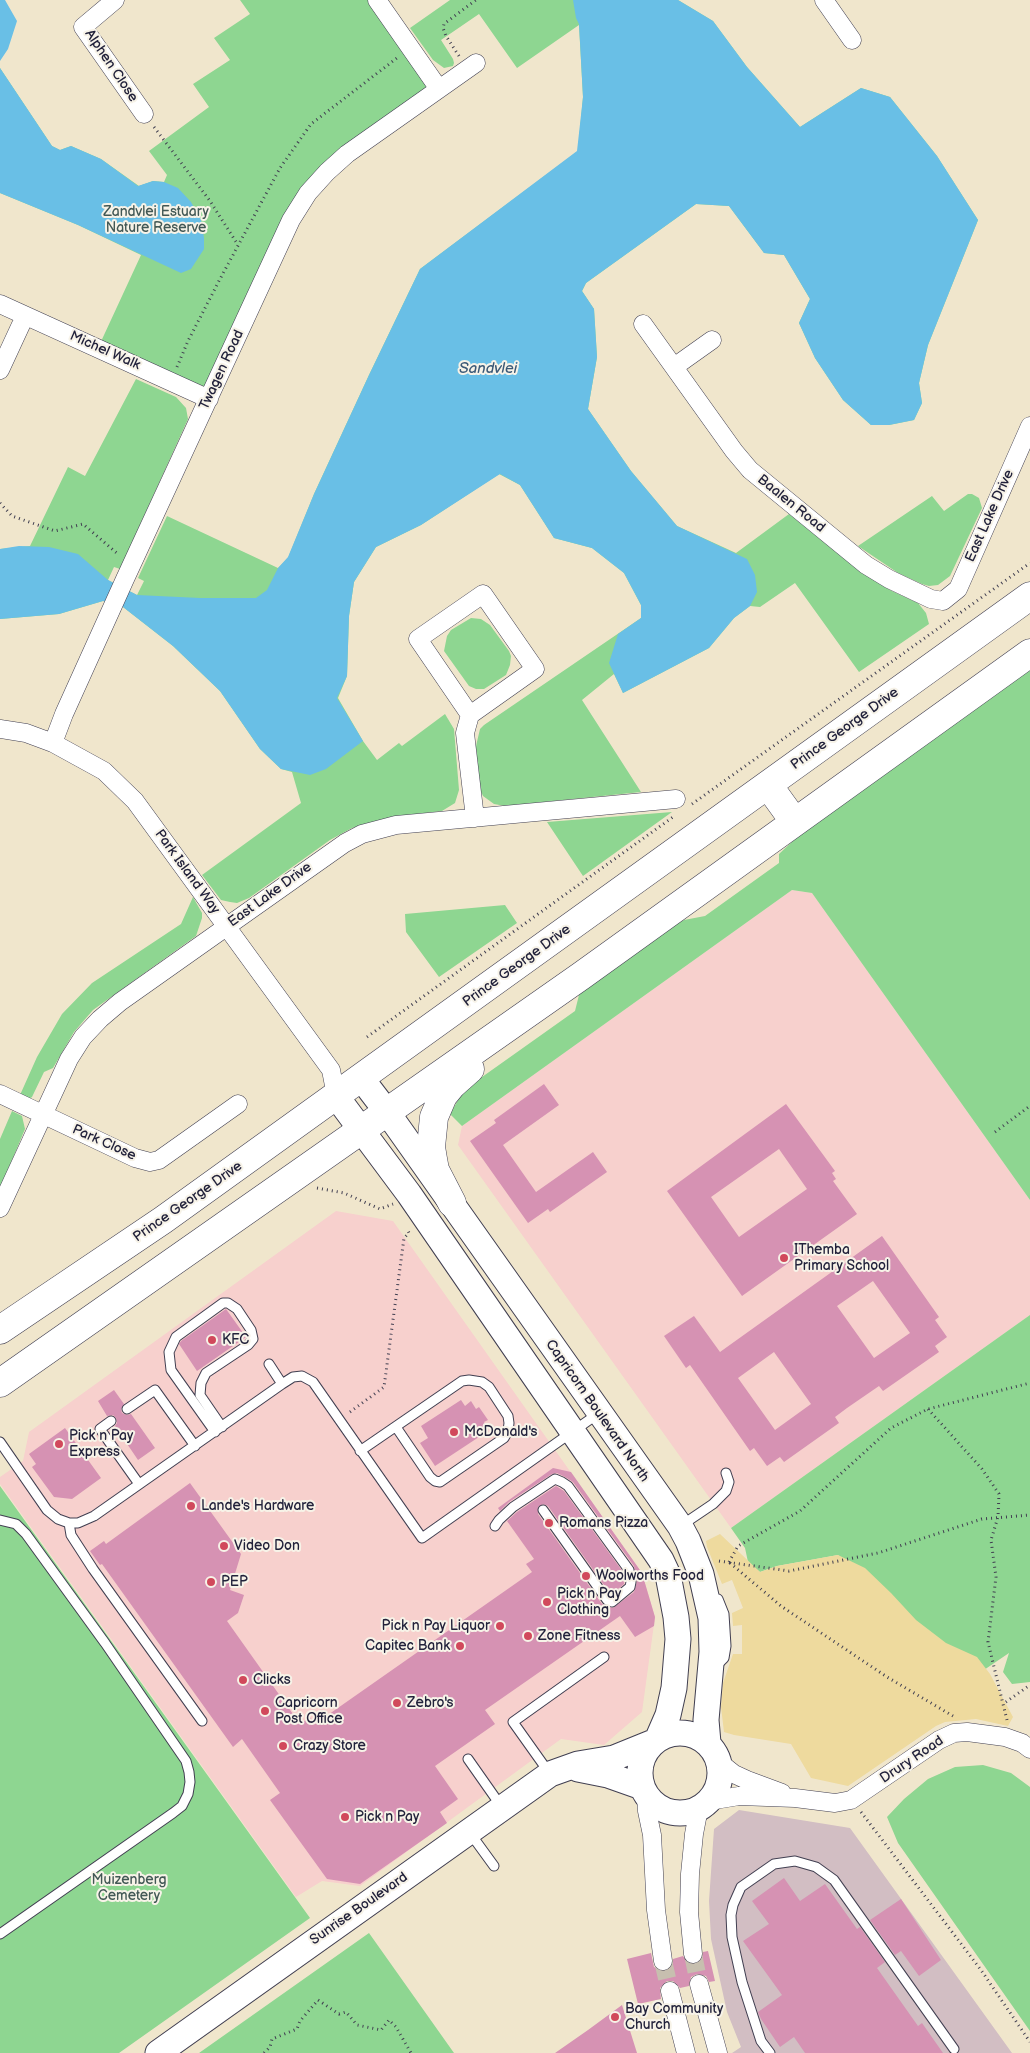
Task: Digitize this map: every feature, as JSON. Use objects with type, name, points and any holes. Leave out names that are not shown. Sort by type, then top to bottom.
[{"type":"main road","name":"Prince George Drive","points":[[0,1330],[163,1220],[334,1083],[361,1078],[1030,596]]},
{"type":"main road","points":[[0,1383],[581,976],[1030,653]]},
{"type":"main road","points":[[768,785],[794,821]]},
{"type":"main road","points":[[452,1203],[435,1170],[431,1147],[434,1118],[444,1096],[464,1074],[581,976]]},
{"type":"street","name":"Alphen Close","points":[[115,0],[83,27],[144,114]]},
{"type":"street","points":[[377,0],[439,89]]},
{"type":"street","points":[[824,0],[852,40]]},
{"type":"street","name":"Twagen Road","points":[[53,743],[64,714],[128,572],[291,220],[308,193],[326,172],[347,154],[472,66]]},
{"type":"street","name":"Michel Walk","points":[[0,304],[209,399]]},
{"type":"street","points":[[0,370],[25,316]]},
{"type":"street","name":"Baalen Road","points":[[643,324],[734,451],[750,470],[866,565],[889,580],[931,599],[943,601]]},
{"type":"street","points":[[674,366],[712,340]]},
{"type":"street","name":"East Lake Drive","points":[[943,601],[958,589],[1030,426]]},
{"type":"street","points":[[470,715],[418,639],[483,594],[535,669],[470,715],[465,733],[475,818]]},
{"type":"street","name":"Park Island Way","points":[[0,729],[26,733],[53,743],[104,771],[134,801],[226,927],[334,1083]]},
{"type":"street","name":"East Lake Drive","points":[[0,1208],[69,1058],[83,1036],[120,1002],[333,851],[362,834],[396,826],[683,802]]},
{"type":"street","name":"Capricorn Boulevard North","points":[[361,1078],[452,1203],[680,1526],[696,1557],[711,1618],[711,1675],[707,1712],[713,1752]]},
{"type":"street","points":[[334,1083],[362,1130],[654,1548],[668,1576],[676,1618],[677,1659],[668,1716],[655,1741]]},
{"type":"street","points":[[0,1094],[43,1115]]},
{"type":"street","name":"Park Close","points":[[43,1115],[134,1158],[150,1162],[159,1160],[238,1104]]},
{"type":"street","name":"Drury Road","points":[[704,1804],[739,1796],[794,1798],[834,1804],[851,1800],[939,1740],[954,1733],[967,1732],[1005,1737],[1022,1743],[1030,1749]]},
{"type":"street","points":[[664,1961],[656,1910],[652,1835],[639,1768],[645,1750],[655,1741],[668,1734],[689,1733],[713,1752],[719,1783],[704,1804],[694,1834],[689,1912],[693,1954]]},
{"type":"street","name":"Sunrise Boulevard","points":[[158,2053],[502,1807],[556,1771],[614,1758],[655,1741]]},
{"type":"street","name":"Drury Road","points":[[713,1752],[731,1771],[747,1780],[794,1798]]},
{"type":"street","points":[[556,1771],[594,1772],[644,1791],[654,1804],[676,1813],[688,1812],[704,1804]]},
{"type":"street","points":[[699,1984],[718,2053]]},
{"type":"street","points":[[670,1991],[686,2053]]},
{"type":"lane","points":[[222,1303],[228,1303],[237,1309],[251,1330],[253,1339],[206,1373],[201,1383],[200,1395],[218,1429],[171,1370],[169,1352],[176,1337],[222,1303]]},
{"type":"lane","points":[[269,1364],[282,1384]]},
{"type":"lane","points":[[0,1442],[47,1510],[56,1518],[69,1523],[84,1522],[282,1384],[298,1376],[307,1378],[313,1382],[422,1538],[599,1413]]},
{"type":"lane","points":[[360,1451],[462,1381],[482,1382],[489,1387],[508,1416],[509,1423],[508,1431],[504,1438],[440,1482],[435,1482],[430,1477],[396,1427]]},
{"type":"lane","points":[[128,1409],[155,1390],[195,1446]]},
{"type":"lane","points":[[111,1421],[100,1429],[139,1484]]},
{"type":"lane","points":[[680,1526],[713,1504],[726,1491],[729,1482],[726,1473]]},
{"type":"lane","points":[[495,1526],[513,1508],[556,1479],[568,1486],[629,1570],[631,1577],[630,1587],[612,1602],[607,1600],[543,1510]]},
{"type":"lane","points":[[0,1520],[16,1524],[26,1534],[186,1761],[190,1782],[188,1794],[182,1806],[174,1813],[0,1934]]},
{"type":"lane","points":[[69,1523],[71,1535],[93,1569],[202,1722]]},
{"type":"lane","points":[[556,1771],[513,1722],[604,1657]]},
{"type":"lane","points":[[468,1759],[502,1807]]},
{"type":"lane","points":[[469,1831],[494,1866]]},
{"type":"lane","points":[[770,2053],[761,2041],[742,1982],[732,1937],[731,1915],[741,1887],[774,1864],[795,1861],[816,1866],[834,1880],[954,2049]]},
{"type":"path","points":[[472,66],[446,36],[443,28],[446,21],[476,0]]},
{"type":"path","points":[[171,381],[188,341],[238,245],[280,168],[311,124],[411,48]]},
{"type":"path","points":[[144,114],[183,163],[226,224],[238,245]]},
{"type":"path","points":[[0,503],[12,516],[55,531],[83,524],[128,572]]},
{"type":"path","points":[[683,802],[1030,563]]},
{"type":"path","points":[[367,1037],[674,817]]},
{"type":"path","points":[[995,1132],[1030,1106]]},
{"type":"path","points":[[312,1188],[344,1193],[380,1209],[390,1206],[395,1202]]},
{"type":"path","points":[[390,1206],[395,1213]]},
{"type":"path","points":[[339,1420],[384,1388],[404,1238],[410,1233],[405,1226]]},
{"type":"path","points":[[729,1562],[738,1546],[800,1511],[891,1428],[928,1409],[1030,1383]]},
{"type":"path","points":[[928,1409],[982,1469],[999,1494],[998,1516],[991,1540],[996,1576],[988,1642],[1009,1728]]},
{"type":"path","points":[[729,1562],[789,1571],[878,1553],[982,1519],[998,1516],[1030,1515]]},
{"type":"path","points":[[729,1562],[781,1606],[887,1677],[958,1718]]},
{"type":"path","points":[[1004,1704],[1030,1685]]},
{"type":"path","points":[[858,1808],[981,1970],[1030,2042]]},
{"type":"path","points":[[264,2053],[270,2047],[272,2039],[297,2029],[300,2021],[318,2000],[339,2014],[346,2012],[357,2025],[381,2030],[389,2020],[396,2026],[411,2053]]},
{"type":"shaded area","name":"IThemba Primary School","points":[[792,890],[812,893],[1030,1200],[1030,1315],[731,1528],[458,1145],[462,1126]]},
{"type":"shaded area","points":[[336,1211],[393,1221],[642,1573],[655,1617],[642,1712],[604,1745],[561,1739],[360,1886],[322,1881],[296,1897],[0,1484],[0,1477],[23,1461],[29,1432]]},
{"type":"shaded area","points":[[739,1810],[850,1828],[1012,2053],[732,2053],[741,2047],[727,2012],[711,1939],[709,1901],[714,1829]]},
{"type":"green space","points":[[240,0],[377,0],[439,89],[308,193],[209,399],[98,348],[141,255],[78,225],[0,193],[0,68],[52,146],[60,150],[71,146],[101,159],[139,186],[153,181],[164,182],[167,175],[149,151],[209,107],[193,84],[230,60],[214,38],[250,14]]},
{"type":"green space","name":"Sandvlei","points":[[450,0],[678,0],[713,21],[747,67],[800,127],[861,88],[890,97],[937,156],[978,220],[928,345],[919,383],[922,403],[914,420],[889,425],[871,425],[843,400],[815,358],[799,323],[810,299],[784,255],[764,253],[729,206],[696,204],[586,283],[582,291],[594,309],[597,357],[588,409],[631,471],[677,526],[736,553],[789,514],[856,568],[892,591],[918,603],[926,613],[929,624],[859,672],[795,583],[760,607],[750,606],[734,618],[709,648],[623,693],[614,674],[582,700],[641,792],[505,806],[494,804],[483,796],[478,785],[476,746],[480,729],[641,618],[641,605],[624,573],[592,548],[554,538],[520,485],[499,474],[421,525],[376,547],[354,582],[349,616],[347,676],[338,698],[363,741],[377,760],[399,743],[402,746],[445,714],[454,729],[459,790],[455,803],[442,811],[391,817],[352,828],[330,840],[249,898],[237,903],[221,900],[202,875],[301,803],[292,772],[281,769],[260,749],[220,691],[173,646],[123,607],[103,601],[59,614],[0,619],[0,549],[30,546],[68,467],[85,476],[136,379],[176,397],[186,408],[188,419],[120,569],[114,567],[108,580],[137,595],[144,581],[138,578],[167,516],[278,568],[288,558],[314,494],[420,269],[578,151],[583,97],[579,25],[517,68],[479,14],[441,40],[454,63],[453,66],[444,68],[433,60],[410,28]]},
{"type":"green space","points":[[968,494],[979,498],[982,508],[950,576],[938,585],[929,586],[922,584],[898,573],[858,546],[932,496],[944,511]]},
{"type":"green space","points":[[471,618],[481,619],[490,625],[511,656],[506,675],[484,689],[476,689],[469,686],[444,651],[447,636],[451,630]]},
{"type":"green space","points":[[1030,665],[1030,1200],[812,893],[792,890],[462,1126],[450,1114],[461,1095],[475,1082],[575,1011],[579,995],[588,981],[641,943],[684,920],[705,916],[779,863],[779,854],[827,809]]},
{"type":"green space","points":[[672,812],[583,876],[547,822]]},
{"type":"green space","points":[[193,897],[202,913],[196,936],[93,1010],[74,1032],[53,1068],[44,1072],[32,1097],[29,1099],[20,1095],[37,1057],[62,1014],[92,983],[181,924]]},
{"type":"green space","points":[[505,905],[517,923],[439,977],[406,932],[405,914]]},
{"type":"green space","points":[[12,1111],[22,1116],[25,1129],[0,1189],[0,1139]]},
{"type":"green space","points":[[1030,1315],[1030,1682],[1012,1684],[1003,1672],[1009,1653],[981,1672],[946,1667],[838,1555],[777,1566],[760,1572],[748,1562],[745,1548],[731,1528]]},
{"type":"green space","name":"Muizenberg Cemetery","points":[[0,1486],[310,1918],[119,2053],[0,2053]]},
{"type":"green space","points":[[983,1765],[1011,1773],[1030,1787],[1030,2031],[898,1843],[887,1817],[904,1799],[928,1779],[955,1767]]},
{"type":"green space","points":[[369,1933],[454,2053],[199,2053]]},
{"type":"sand","points":[[720,1534],[760,1572],[777,1566],[838,1555],[865,1568],[916,1620],[946,1643],[977,1657],[990,1674],[1013,1717],[1008,1726],[976,1719],[945,1722],[936,1726],[848,1786],[811,1778],[791,1744],[724,1732],[721,1707],[723,1683],[733,1654],[742,1654],[742,1625],[733,1626],[732,1613],[743,1608],[732,1580],[722,1584],[707,1547],[706,1541]]},
{"type":"water","points":[[0,0],[5,0],[17,21],[8,49],[0,61]]},
{"type":"water","name":"Sandvlei","points":[[573,0],[678,0],[713,21],[747,67],[800,127],[861,88],[890,97],[937,156],[978,220],[928,345],[919,383],[922,403],[914,420],[889,425],[871,425],[843,400],[815,358],[799,323],[810,299],[784,255],[764,253],[729,206],[696,204],[586,283],[582,291],[594,309],[597,357],[588,409],[631,471],[677,526],[747,559],[755,575],[757,592],[750,606],[734,618],[709,648],[623,693],[609,663],[618,634],[641,618],[641,605],[624,573],[592,548],[554,538],[520,485],[500,474],[421,525],[376,547],[354,582],[349,616],[347,676],[337,698],[363,741],[326,769],[310,775],[281,769],[260,749],[220,691],[173,646],[123,607],[103,601],[59,614],[0,619],[0,549],[19,546],[49,547],[78,554],[108,580],[137,595],[256,598],[267,590],[278,568],[288,557],[314,494],[420,269],[577,151],[583,97],[579,24]]},
{"type":"water","name":"Zandvlei Estuary Nature Reserve","points":[[0,68],[52,146],[60,150],[71,146],[101,159],[138,186],[153,181],[164,182],[178,188],[191,202],[201,220],[204,238],[204,249],[191,269],[181,273],[78,225],[0,193]]},
{"type":"building","points":[[544,1084],[559,1105],[503,1145],[536,1192],[593,1152],[607,1172],[550,1212],[548,1209],[528,1223],[470,1141],[496,1123],[494,1120]]},
{"type":"building","points":[[786,1104],[835,1171],[832,1173],[836,1179],[833,1181],[857,1214],[742,1296],[667,1191]],"holes":[[[779,1149],[807,1189],[739,1237],[711,1197]]]},
{"type":"building","points":[[882,1236],[939,1317],[935,1320],[947,1337],[935,1346],[939,1352],[883,1391],[879,1386],[847,1408],[835,1417],[839,1423],[784,1462],[780,1457],[767,1466],[754,1448],[750,1451],[690,1365],[686,1368],[664,1336],[694,1316],[720,1352]],"holes":[[[873,1281],[910,1333],[874,1358],[837,1306]],[[774,1352],[811,1404],[775,1430],[738,1378]]]},
{"type":"building","name":"KFC","points":[[226,1309],[246,1337],[197,1371],[179,1344]]},
{"type":"building","points":[[114,1390],[124,1404],[121,1409],[122,1413],[131,1414],[155,1448],[138,1460],[115,1426],[117,1423],[116,1418],[113,1415],[107,1416],[98,1401]]},
{"type":"building","name":"McDonald's","points":[[461,1400],[465,1406],[471,1401],[476,1409],[479,1407],[488,1420],[484,1422],[487,1427],[482,1430],[485,1433],[435,1466],[420,1443],[428,1438],[421,1426]]},
{"type":"building","points":[[65,1428],[101,1478],[72,1499],[54,1497],[32,1467],[36,1464],[29,1454]]},
{"type":"building","points":[[553,1468],[571,1472],[642,1573],[655,1617],[654,1626],[635,1637],[620,1616],[485,1710],[495,1724],[435,1766],[458,1799],[440,1812],[447,1823],[360,1884],[327,1879],[270,1800],[280,1793],[242,1739],[233,1747],[102,1564],[100,1565],[90,1551],[104,1541],[106,1544],[190,1483],[241,1554],[230,1590],[244,1595],[238,1613],[227,1621],[300,1724],[310,1717],[315,1724],[532,1572],[526,1564],[534,1559],[507,1521],[517,1512],[556,1486],[564,1491],[623,1572],[624,1584],[611,1595],[548,1506],[543,1504],[538,1507],[538,1514],[602,1604],[613,1608],[634,1592],[637,1581],[634,1566],[573,1482],[565,1477],[557,1473],[552,1474],[509,1502],[500,1511],[498,1508]]},
{"type":"building","points":[[784,1878],[800,1901],[825,1884],[857,1929],[860,1927],[885,1962],[877,1968],[918,2026],[922,2023],[943,2053],[805,2053],[794,2037],[780,2047],[758,2012],[782,1995],[743,1941],[769,1924],[752,1901]]},
{"type":"building","points":[[901,1899],[941,1960],[919,1976],[901,1951],[895,1955],[870,1920]]},
{"type":"building","points":[[708,1951],[715,1981],[709,1982],[706,1976],[697,1974],[691,1977],[689,1986],[680,1988],[673,1981],[667,1981],[660,1988],[661,1999],[638,2004],[627,1959],[651,1953],[654,1967],[664,1972],[673,1965],[673,1959],[683,1956],[688,1963],[694,1964],[702,1959],[703,1952]]},
{"type":"building","name":"Bay Community Church","points":[[622,2005],[637,2053],[555,2053],[588,2030]]},
{"type":"tunnel","points":[[693,1954],[699,1984]]},
{"type":"tunnel","points":[[663,1961],[670,1991]]},
{"type":"place","name":"IThemba Primary School","points":[[784,1258]]},
{"type":"place","name":"KFC","points":[[212,1340]]},
{"type":"place","name":"McDonald's","points":[[454,1432]]},
{"type":"place","name":"Pick n Pay Express","points":[[59,1444]]},
{"type":"place","name":"Lande's Hardware","points":[[191,1506]]},
{"type":"place","name":"Romans Pizza","points":[[549,1523]]},
{"type":"place","name":"Video Don","points":[[224,1546]]},
{"type":"place","name":"Woolworths Food","points":[[586,1576]]},
{"type":"place","name":"PEP","points":[[211,1582]]},
{"type":"place","name":"Pick n Pay Clothing","points":[[547,1602]]},
{"type":"place","name":"Pick n Pay Liquor","points":[[500,1626]]},
{"type":"place","name":"Zone Fitness","points":[[528,1636]]},
{"type":"place","name":"Capitec Bank","points":[[460,1646]]},
{"type":"place","name":"Clicks","points":[[243,1680]]},
{"type":"place","name":"Zebro's","points":[[397,1703]]},
{"type":"place","name":"Capricorn Post Office","points":[[265,1711]]},
{"type":"place","name":"Crazy Store","points":[[283,1746]]},
{"type":"place","name":"Pick n Pay","points":[[345,1817]]},
{"type":"place","name":"Bay Community Church","points":[[615,2017]]}]
